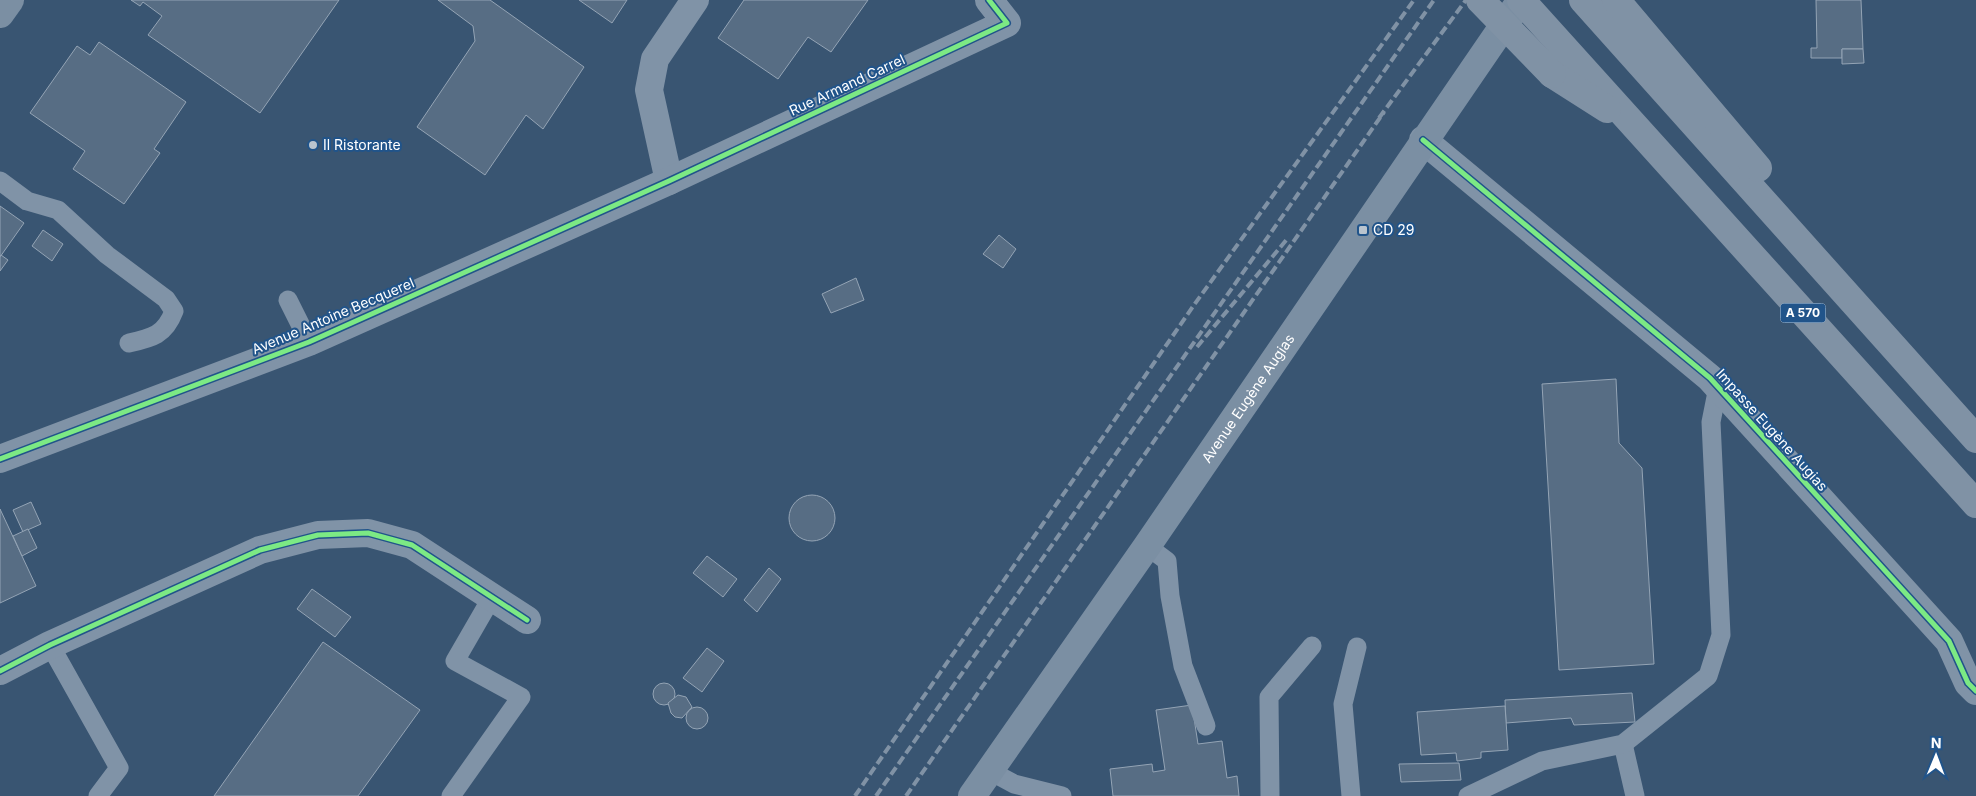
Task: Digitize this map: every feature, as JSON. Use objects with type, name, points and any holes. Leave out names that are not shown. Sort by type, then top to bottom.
[{"type":"highway","points":[[1480,0],[1552,74],[1630,123]]},
{"type":"highway","name":"A 570","points":[[1521,0],[1568,50],[1630,123],[1976,504]]},
{"type":"highway","points":[[1598,4],[1758,169],[1776,216],[1976,439]]},
{"type":"main road","points":[[0,14],[10,0]]},
{"type":"main road","name":"Avenue Eugène Augias","points":[[972,796],[1147,546],[1423,140],[1521,0]]},
{"type":"street","points":[[669,181],[649,90],[655,59],[696,0]]},
{"type":"street","name":"Rue Armand Carrel","points":[[669,181],[1007,23],[989,0]]},
{"type":"street","name":"Impasse Eugène Augias","points":[[1423,140],[1710,378],[1949,641],[1968,683],[1976,691]]},
{"type":"street","name":"Avenue Antoine Becquerel","points":[[0,459],[309,342],[669,181]]},
{"type":"street","points":[[0,671],[50,645],[260,550],[318,535],[368,533],[412,545],[527,620]]},
{"type":"lane","points":[[0,181],[27,201],[58,210],[107,255],[166,299],[174,311],[169,324],[153,337],[129,343]]},
{"type":"lane","points":[[288,300],[309,342]]},
{"type":"lane","points":[[1468,796],[1542,762],[1624,744],[1708,676],[1721,635],[1711,422],[1718,387]]},
{"type":"lane","points":[[1147,546],[1167,561],[1170,596],[1183,666],[1206,726]]},
{"type":"lane","points":[[451,796],[521,697],[455,661],[492,597]]},
{"type":"lane","points":[[50,645],[119,768],[98,796]]},
{"type":"lane","points":[[1270,796],[1269,697],[1312,646]]},
{"type":"lane","points":[[1351,796],[1343,704],[1357,647]]},
{"type":"lane","points":[[1624,744],[1634,796]]},
{"type":"lane","points":[[990,771],[1014,784],[1062,796]]},
{"type":"building","points":[[131,0],[339,0],[260,113],[148,35],[162,16],[143,2],[140,6]]},
{"type":"building","points":[[438,0],[490,0],[584,67],[543,129],[526,115],[485,175],[417,127],[475,41],[473,26]]},
{"type":"building","points":[[579,0],[627,0],[612,23]]},
{"type":"building","points":[[744,0],[868,0],[831,52],[808,37],[778,79],[718,38]]},
{"type":"building","points":[[1816,0],[1861,0],[1863,49],[1842,49],[1842,58],[1811,58],[1811,48],[1817,48]]},
{"type":"building","points":[[99,42],[186,102],[154,149],[160,153],[124,204],[73,169],[85,151],[30,113],[77,46],[90,55]]},
{"type":"building","points":[[1842,49],[1863,49],[1864,63],[1842,64]]},
{"type":"building","points":[[0,206],[24,223],[0,257]]},
{"type":"building","points":[[43,230],[63,244],[52,261],[32,246]]},
{"type":"building","points":[[999,235],[1016,249],[1003,268],[983,254]]},
{"type":"building","points":[[1,255],[8,260],[0,271],[0,257]]},
{"type":"building","points":[[856,278],[864,300],[831,313],[822,294]]},
{"type":"building","points":[[1616,379],[1619,443],[1642,468],[1654,664],[1559,670],[1542,384]]},
{"type":"building","points":[[812,495],[825,499],[831,505],[835,518],[831,531],[825,537],[812,541],[799,537],[793,531],[789,518],[793,505],[799,499]]},
{"type":"building","points":[[31,502],[41,524],[23,532],[13,510]]},
{"type":"building","points":[[0,509],[36,586],[0,603]]},
{"type":"building","points":[[28,529],[37,548],[22,556],[13,536]]},
{"type":"building","points":[[707,556],[737,579],[723,597],[693,573]]},
{"type":"building","points":[[769,568],[781,579],[757,612],[744,600]]},
{"type":"building","points":[[312,589],[351,617],[335,637],[297,609]]},
{"type":"building","points":[[323,642],[420,710],[358,796],[214,796]]},
{"type":"building","points":[[707,648],[724,661],[702,692],[683,678]]},
{"type":"building","points":[[664,683],[672,686],[675,694],[672,702],[664,705],[656,702],[653,694],[656,686]]},
{"type":"building","points":[[1632,693],[1635,722],[1574,725],[1571,718],[1506,723],[1505,700]]},
{"type":"building","points":[[678,695],[686,697],[692,707],[682,718],[675,717],[671,713],[668,703]]},
{"type":"building","points":[[1192,705],[1198,744],[1222,741],[1227,778],[1237,776],[1239,796],[1113,796],[1110,769],[1152,764],[1153,772],[1165,770],[1156,710]]},
{"type":"building","points":[[1505,706],[1508,750],[1481,752],[1481,758],[1457,761],[1456,753],[1421,755],[1417,712]]},
{"type":"building","points":[[697,707],[705,710],[708,718],[705,726],[697,729],[689,726],[686,718],[689,710]]},
{"type":"building","points":[[1459,763],[1461,780],[1401,782],[1399,764]]},
{"type":"railway","points":[[855,796],[1194,305],[1414,0]]},
{"type":"railway","points":[[876,796],[1434,0]]},
{"type":"railway","points":[[1379,118],[1466,0]]},
{"type":"railway","points":[[906,796],[1384,112]]},
{"type":"railway","points":[[1197,347],[1288,238]]},
{"type":"cycle path","points":[[0,459],[309,342],[669,181],[1007,23],[989,0]]},
{"type":"cycle path","points":[[1423,140],[1710,378],[1949,641],[1968,683],[1976,691]]},
{"type":"cycle path","points":[[0,671],[50,645],[260,550],[318,535],[368,533],[412,545],[527,620]]},
{"type":"place","name":"Il Ristorante","points":[[313,145]]},
{"type":"place","name":"CD 29","points":[[1363,230]]}]
